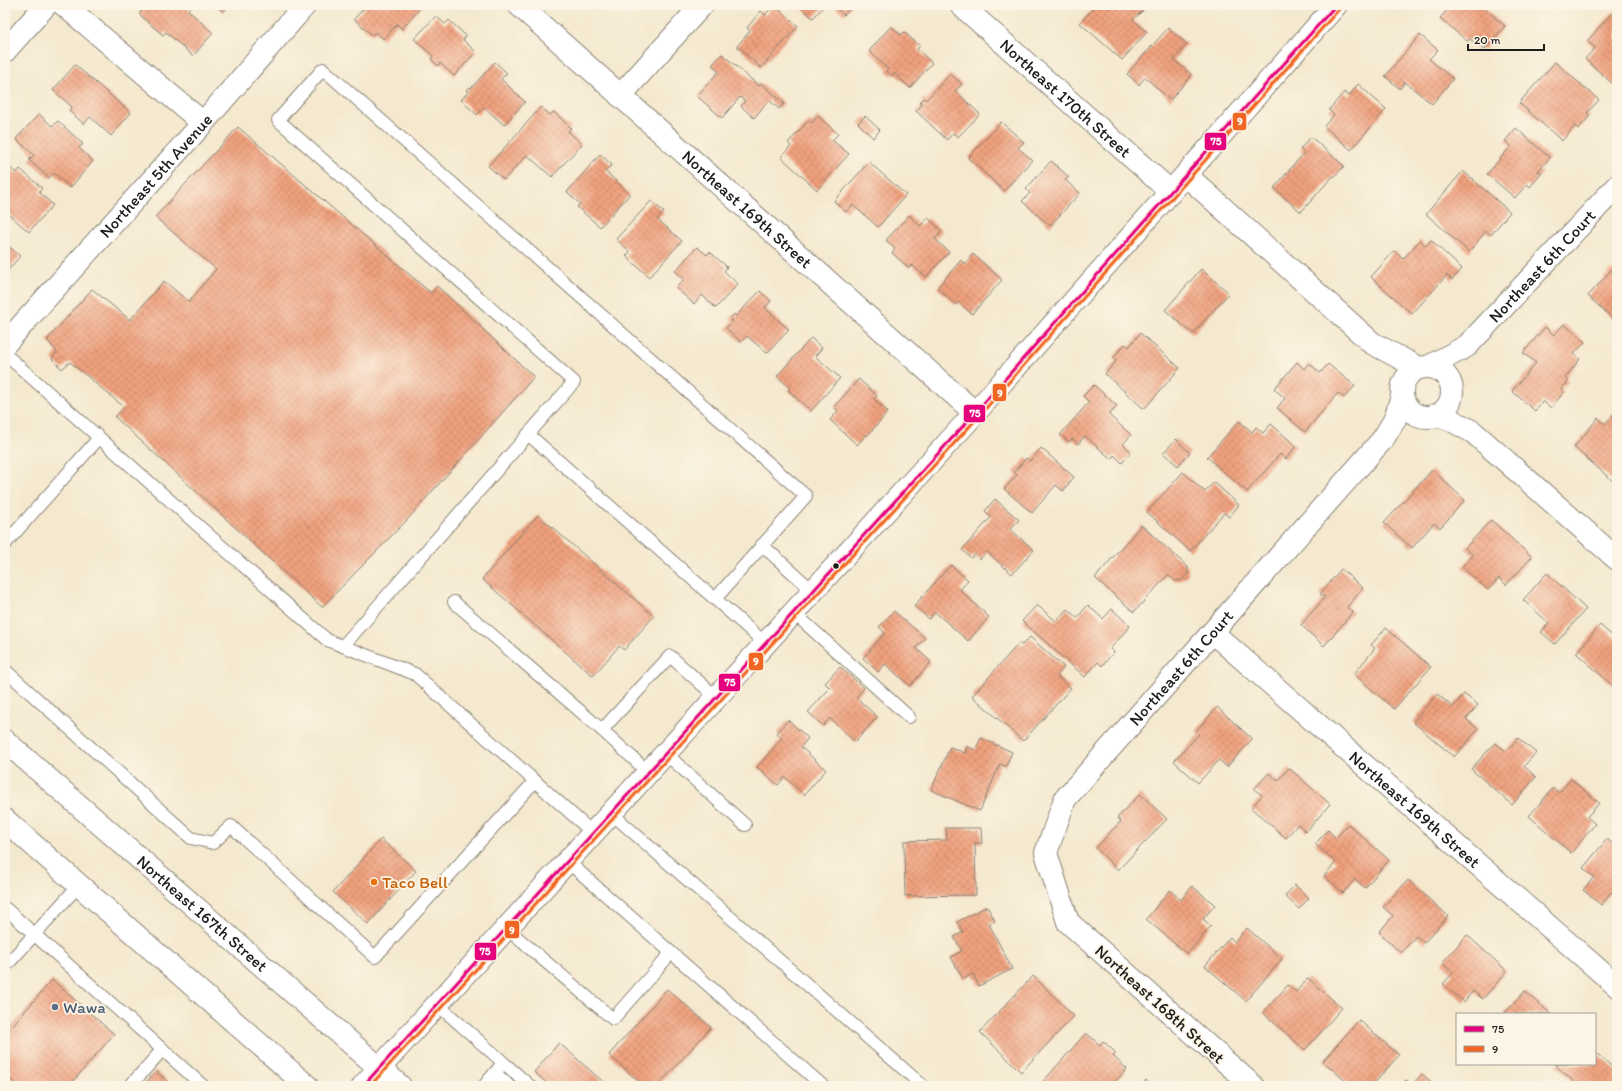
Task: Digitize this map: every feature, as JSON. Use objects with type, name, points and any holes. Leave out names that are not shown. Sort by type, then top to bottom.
[{"type":"street","points":[[5,51],[46,5]]},
{"type":"street","points":[[64,5],[203,123]]},
{"type":"street","name":"Northeast 5th Avenue","points":[[5,344],[203,123],[305,5]]},
{"type":"street","name":"Northeast 169th Street","points":[[519,5],[975,413]]},
{"type":"street","points":[[620,96],[702,5]]},
{"type":"street","name":"Northeast 170th Street","points":[[961,5],[1170,192]]},
{"type":"street","points":[[363,1086],[975,413],[1336,5]]},
{"type":"street","points":[[1186,175],[1372,343],[1403,391],[1409,409],[1416,414],[1449,419],[1473,432],[1617,559]]},
{"type":"street","name":"Northeast 6th Court","points":[[1451,391],[1458,365],[1467,346],[1617,186]]},
{"type":"street","points":[[1372,343],[1424,368],[1442,372],[1448,378],[1451,391],[1473,432]]},
{"type":"street","name":"Northeast 6th Court","points":[[1424,368],[1467,346]]},
{"type":"street","points":[[1403,391],[1408,375],[1424,368]]},
{"type":"street","name":"Northeast 6th Court","points":[[1068,922],[1046,853],[1065,799],[1383,439],[1395,419],[1403,391]]},
{"type":"street","points":[[1429,416],[1446,408],[1451,391]]},
{"type":"street","name":"Northeast 6th Court","points":[[1383,439],[1402,426],[1429,416]]},
{"type":"street","name":"Northeast 169th Street","points":[[1213,633],[1617,986]]},
{"type":"street","name":"Northeast 167th Street","points":[[5,741],[400,1086]]},
{"type":"street","points":[[5,820],[307,1086]]},
{"type":"street","name":"Northeast 168th Street","points":[[1068,922],[1253,1086]]},
{"type":"lane","points":[[343,646],[574,382],[278,120],[322,69],[806,496],[715,599]]},
{"type":"lane","points":[[5,354],[327,640],[415,674],[593,833]]},
{"type":"lane","points":[[528,434],[766,643]]},
{"type":"lane","points":[[5,544],[99,438]]},
{"type":"lane","points":[[762,545],[813,590]]},
{"type":"lane","points":[[454,602],[602,730],[648,772]]},
{"type":"lane","points":[[793,612],[909,717]]},
{"type":"lane","points":[[602,730],[670,656],[716,697]]},
{"type":"lane","points":[[5,670],[191,838],[213,843],[231,826],[375,957],[535,781]]},
{"type":"lane","points":[[666,753],[745,825]]},
{"type":"lane","points":[[611,813],[923,1086]]},
{"type":"lane","points":[[567,861],[823,1086]]},
{"type":"lane","points":[[5,967],[79,885]]},
{"type":"lane","points":[[5,908],[203,1086]]},
{"type":"lane","points":[[506,928],[613,1019],[671,953]]},
{"type":"lane","points":[[437,1004],[530,1086]]},
{"type":"lane","points":[[130,1086],[163,1049]]},
{"type":"lane","points":[[484,1086],[503,1063]]},
{"type":"lane","points":[[495,1073],[508,1085]]},
{"type":"building","points":[[134,5],[193,5],[188,10],[213,33],[193,56],[166,32],[163,35],[151,25],[139,14],[142,12]]},
{"type":"building","points":[[216,5],[229,5],[223,12]]},
{"type":"building","points":[[367,5],[423,5],[402,29],[397,24],[383,39],[376,32],[372,35],[354,19]]},
{"type":"building","points":[[590,5],[601,5],[596,10]]},
{"type":"building","points":[[774,5],[798,26],[761,68],[737,46],[750,31],[747,28],[761,11],[765,15]]},
{"type":"building","points":[[798,5],[825,5],[813,18]]},
{"type":"building","points":[[853,5],[844,15],[834,6]]},
{"type":"building","points":[[1096,5],[1139,5],[1144,9],[1133,20],[1147,32],[1122,60],[1080,23]]},
{"type":"building","points":[[1452,5],[1481,5],[1505,26],[1484,50],[1470,39],[1467,41],[1440,18]]},
{"type":"building","points":[[1613,12],[1617,16],[1617,79],[1613,84],[1585,59],[1595,48],[1587,41]]},
{"type":"building","points":[[436,16],[445,24],[449,20],[466,36],[463,40],[476,52],[454,76],[440,63],[438,66],[431,59],[433,56],[414,39]]},
{"type":"building","points":[[891,26],[901,35],[904,32],[920,46],[917,49],[932,63],[910,88],[894,73],[892,76],[886,71],[888,69],[869,51]]},
{"type":"building","points":[[1168,28],[1187,44],[1174,60],[1192,75],[1170,100],[1145,77],[1139,85],[1127,74]]},
{"type":"building","points":[[1420,35],[1438,50],[1429,59],[1453,79],[1432,104],[1405,82],[1400,89],[1385,76]]},
{"type":"building","points":[[722,54],[759,86],[761,83],[784,103],[779,109],[769,100],[754,118],[741,106],[745,101],[740,97],[722,118],[697,96],[719,71],[712,65]]},
{"type":"building","points":[[495,62],[507,73],[501,79],[525,102],[504,125],[484,107],[477,115],[461,100],[468,92],[466,90],[470,87],[471,88]]},
{"type":"building","points":[[1555,62],[1599,100],[1587,113],[1590,116],[1578,129],[1575,126],[1562,141],[1519,103]]},
{"type":"building","points":[[75,65],[131,113],[111,136],[90,117],[84,124],[69,111],[72,107],[53,90]]},
{"type":"building","points":[[950,74],[962,84],[955,91],[980,114],[958,137],[953,133],[947,140],[916,111],[923,104],[920,102],[924,98],[926,100]]},
{"type":"building","points":[[1358,84],[1386,109],[1351,150],[1324,126],[1334,115],[1329,110],[1344,92],[1349,96]]},
{"type":"building","points":[[541,107],[550,115],[554,112],[571,128],[568,131],[582,144],[552,177],[527,155],[504,180],[488,166]]},
{"type":"building","points":[[39,114],[52,126],[58,121],[83,144],[79,148],[93,161],[70,188],[54,173],[49,178],[29,160],[34,155],[16,139]]},
{"type":"building","points":[[818,116],[838,134],[832,140],[849,154],[817,190],[781,157],[791,146],[788,143],[809,120],[812,123]]},
{"type":"building","points":[[865,116],[880,130],[873,138],[858,123]]},
{"type":"building","points":[[1001,122],[1024,142],[1018,148],[1032,160],[1004,191],[968,158]]},
{"type":"building","points":[[238,127],[431,293],[437,286],[534,377],[406,521],[322,607],[115,417],[124,407],[70,362],[62,369],[52,359],[57,352],[47,340],[92,289],[130,320],[164,281],[189,302],[216,269],[155,217]]},
{"type":"building","points":[[1516,128],[1550,158],[1538,171],[1542,173],[1530,187],[1527,184],[1515,198],[1487,174],[1511,146],[1505,141]]},
{"type":"building","points":[[1311,137],[1344,166],[1334,177],[1333,176],[1301,212],[1274,188],[1304,153],[1300,149]]},
{"type":"building","points":[[600,154],[612,165],[605,171],[630,194],[600,227],[577,207],[580,204],[567,192]]},
{"type":"building","points":[[1051,161],[1069,177],[1065,180],[1080,193],[1050,226],[1022,201],[1030,193],[1026,189]]},
{"type":"building","points":[[869,162],[906,195],[878,227],[853,205],[846,212],[834,201]]},
{"type":"building","points":[[5,163],[16,173],[20,169],[42,188],[39,192],[53,205],[29,232],[5,211]]},
{"type":"building","points":[[1463,171],[1510,212],[1491,235],[1486,231],[1469,252],[1426,214]]},
{"type":"building","points":[[651,201],[664,212],[657,219],[682,241],[649,277],[626,256],[630,252],[616,239]]},
{"type":"building","points":[[909,215],[920,226],[928,218],[942,231],[935,239],[949,252],[926,277],[912,265],[909,268],[892,253],[895,249],[886,240]]},
{"type":"building","points":[[5,230],[9,233],[5,239]]},
{"type":"building","points":[[1420,240],[1426,246],[1431,240],[1462,269],[1452,280],[1447,275],[1412,314],[1371,277],[1394,251],[1403,259]]},
{"type":"building","points":[[5,243],[20,256],[5,274]]},
{"type":"building","points":[[697,247],[707,255],[710,252],[727,267],[724,271],[738,284],[716,308],[702,295],[694,304],[676,288],[684,279],[675,271]]},
{"type":"building","points":[[973,254],[1002,280],[972,314],[958,302],[956,305],[937,288],[961,260],[965,264]]},
{"type":"building","points":[[1201,269],[1229,293],[1193,334],[1165,310]]},
{"type":"building","points":[[1612,269],[1617,274],[1617,323],[1588,296]]},
{"type":"building","points":[[760,291],[771,301],[765,308],[789,330],[767,353],[747,336],[741,342],[726,328],[733,321],[730,319],[734,314],[736,316]]},
{"type":"building","points":[[1564,324],[1585,342],[1574,354],[1580,359],[1565,378],[1569,381],[1561,389],[1564,392],[1551,408],[1543,401],[1535,411],[1512,391],[1536,363],[1523,353],[1545,327],[1554,335]]},
{"type":"building","points":[[1140,333],[1180,368],[1144,409],[1105,374],[1116,361],[1113,358],[1125,344],[1129,347]]},
{"type":"building","points":[[811,338],[822,348],[815,356],[840,378],[811,411],[788,390],[790,388],[777,376]]},
{"type":"building","points":[[1297,362],[1304,369],[1309,363],[1320,373],[1328,364],[1355,386],[1344,398],[1338,393],[1305,432],[1277,408],[1285,398],[1274,389]]},
{"type":"building","points":[[859,379],[877,396],[874,399],[888,412],[857,445],[830,420],[838,411],[834,407]]},
{"type":"building","points":[[1094,385],[1117,406],[1109,415],[1131,435],[1123,444],[1131,452],[1122,463],[1114,455],[1111,459],[1085,436],[1078,444],[1072,439],[1069,442],[1060,435],[1089,402],[1083,396]]},
{"type":"building","points":[[1617,410],[1617,481],[1615,483],[1574,447],[1598,418],[1605,424]]},
{"type":"building","points":[[1239,421],[1252,432],[1256,427],[1263,433],[1271,424],[1296,446],[1286,459],[1280,454],[1247,492],[1207,457]]},
{"type":"building","points":[[1176,439],[1190,453],[1178,466],[1163,453]]},
{"type":"building","points":[[1041,448],[1074,477],[1063,491],[1056,485],[1032,513],[1004,489],[1017,475],[1014,472],[1026,458],[1030,461]]},
{"type":"building","points":[[1432,470],[1465,500],[1440,528],[1434,523],[1412,548],[1384,523]]},
{"type":"building","points":[[1183,472],[1205,492],[1214,482],[1239,505],[1229,517],[1224,513],[1190,551],[1147,512]]},
{"type":"building","points":[[995,499],[1019,520],[1010,529],[1034,550],[1012,574],[987,552],[980,559],[975,554],[971,558],[962,550],[991,517],[985,511]]},
{"type":"building","points":[[538,515],[654,616],[624,650],[619,646],[593,676],[482,579]]},
{"type":"building","points":[[1491,520],[1532,557],[1506,585],[1499,578],[1488,590],[1462,567],[1473,555],[1465,548]]},
{"type":"building","points":[[1141,525],[1188,567],[1188,574],[1182,580],[1175,581],[1168,575],[1134,612],[1095,578]]},
{"type":"building","points":[[951,565],[968,580],[960,590],[989,617],[968,641],[935,612],[929,619],[914,606]]},
{"type":"building","points":[[1341,569],[1363,588],[1347,607],[1353,612],[1324,646],[1301,625],[1325,597],[1320,594]]},
{"type":"building","points":[[1547,573],[1586,609],[1555,644],[1541,632],[1549,623],[1523,600]]},
{"type":"building","points":[[1037,605],[1056,621],[1067,609],[1077,618],[1088,605],[1103,619],[1112,609],[1130,626],[1110,649],[1114,652],[1102,666],[1098,662],[1085,677],[1022,621]]},
{"type":"building","points":[[894,611],[925,638],[916,648],[931,662],[910,686],[885,664],[878,672],[863,658],[885,633],[879,627]]},
{"type":"building","points":[[1600,625],[1617,640],[1617,689],[1576,653]]},
{"type":"building","points":[[1386,628],[1431,667],[1394,709],[1354,674],[1375,648],[1371,645]]},
{"type":"building","points":[[1030,637],[1064,667],[1057,676],[1071,688],[1023,741],[972,696],[1019,643],[1022,645]]},
{"type":"building","points":[[840,667],[864,688],[856,697],[877,717],[855,742],[830,718],[823,726],[808,712],[830,688],[825,683]]},
{"type":"building","points":[[1437,694],[1453,707],[1464,694],[1478,705],[1466,719],[1478,729],[1454,757],[1413,722]]},
{"type":"building","points":[[1217,707],[1252,739],[1227,767],[1219,760],[1198,783],[1174,761],[1199,734],[1196,731]]},
{"type":"building","points":[[788,720],[808,738],[801,747],[826,770],[804,795],[785,777],[778,785],[757,767],[782,738],[777,733]]},
{"type":"building","points":[[981,738],[1012,752],[1006,766],[1000,764],[980,811],[931,790],[950,747],[965,753],[967,746],[975,750]]},
{"type":"building","points":[[1518,738],[1536,753],[1524,766],[1536,777],[1512,805],[1471,769],[1495,743],[1506,751]]},
{"type":"building","points":[[1289,768],[1330,804],[1306,832],[1298,824],[1286,838],[1251,808],[1262,795],[1254,789],[1269,773],[1278,781]]},
{"type":"building","points":[[1571,779],[1599,803],[1587,817],[1595,824],[1571,853],[1529,816],[1553,788],[1559,793]]},
{"type":"building","points":[[1140,794],[1167,819],[1118,870],[1096,848],[1121,821],[1117,818]]},
{"type":"building","points":[[1348,824],[1389,860],[1365,888],[1355,879],[1343,893],[1324,876],[1336,862],[1315,844],[1328,830],[1336,838]]},
{"type":"building","points":[[946,828],[981,828],[982,843],[975,843],[976,895],[905,896],[904,841],[947,840]]},
{"type":"building","name":"Taco Bell","points":[[381,839],[416,871],[368,924],[333,892]]},
{"type":"building","points":[[1607,839],[1617,847],[1617,897],[1611,892],[1601,905],[1583,890],[1594,877],[1583,868]]},
{"type":"building","points":[[1408,880],[1448,916],[1424,943],[1416,936],[1401,953],[1379,932],[1393,916],[1383,907]]},
{"type":"building","points":[[1295,885],[1309,898],[1299,909],[1285,896]]},
{"type":"building","points":[[1192,886],[1215,905],[1203,919],[1211,926],[1187,954],[1146,919],[1170,890],[1181,900]]},
{"type":"building","points":[[987,906],[995,921],[989,924],[1012,969],[979,986],[973,974],[963,979],[951,957],[962,951],[954,937],[963,932],[957,922]]},
{"type":"building","points":[[1247,928],[1282,959],[1246,1001],[1205,966],[1230,937],[1235,942]]},
{"type":"building","points":[[1467,935],[1507,971],[1483,999],[1473,991],[1464,1002],[1443,984],[1453,973],[1442,963]]},
{"type":"building","points":[[1033,976],[1074,1016],[1021,1072],[980,1032]]},
{"type":"building","points":[[1308,978],[1342,1008],[1305,1050],[1263,1013],[1288,985],[1296,992]]},
{"type":"building","name":"Wawa","points":[[52,980],[114,1034],[69,1086],[18,1086],[5,1074],[5,1034]]},
{"type":"building","points":[[667,989],[711,1027],[658,1086],[644,1086],[609,1055]]},
{"type":"building","points":[[1525,991],[1550,1013],[1505,1013]]},
{"type":"building","points":[[1359,1020],[1399,1055],[1372,1086],[1351,1086],[1323,1061]]},
{"type":"building","points":[[1086,1033],[1100,1045],[1103,1041],[1116,1053],[1113,1056],[1127,1069],[1111,1086],[1044,1086],[1041,1084]]},
{"type":"building","points":[[559,1043],[608,1086],[550,1086],[534,1072]]},
{"type":"building","points":[[1596,1053],[1617,1071],[1617,1086],[1569,1086],[1573,1081],[1555,1065],[1596,1065]]},
{"type":"building","points":[[156,1071],[173,1086],[143,1086]]},
{"type":"building","points":[[1422,1074],[1436,1086],[1401,1086],[1406,1080],[1412,1085]]},
{"type":"building","points":[[1146,1080],[1152,1086],[1141,1086]]},
{"type":"transit line","name":"75","points":[[363,1086],[975,413],[1336,5]]},
{"type":"transit line","name":"9","points":[[370,1086],[979,416],[1340,8]]},
{"type":"place","name":"Taco Bell","points":[[374,882]]},
{"type":"place","name":"Wawa","points":[[55,1007]]}]
